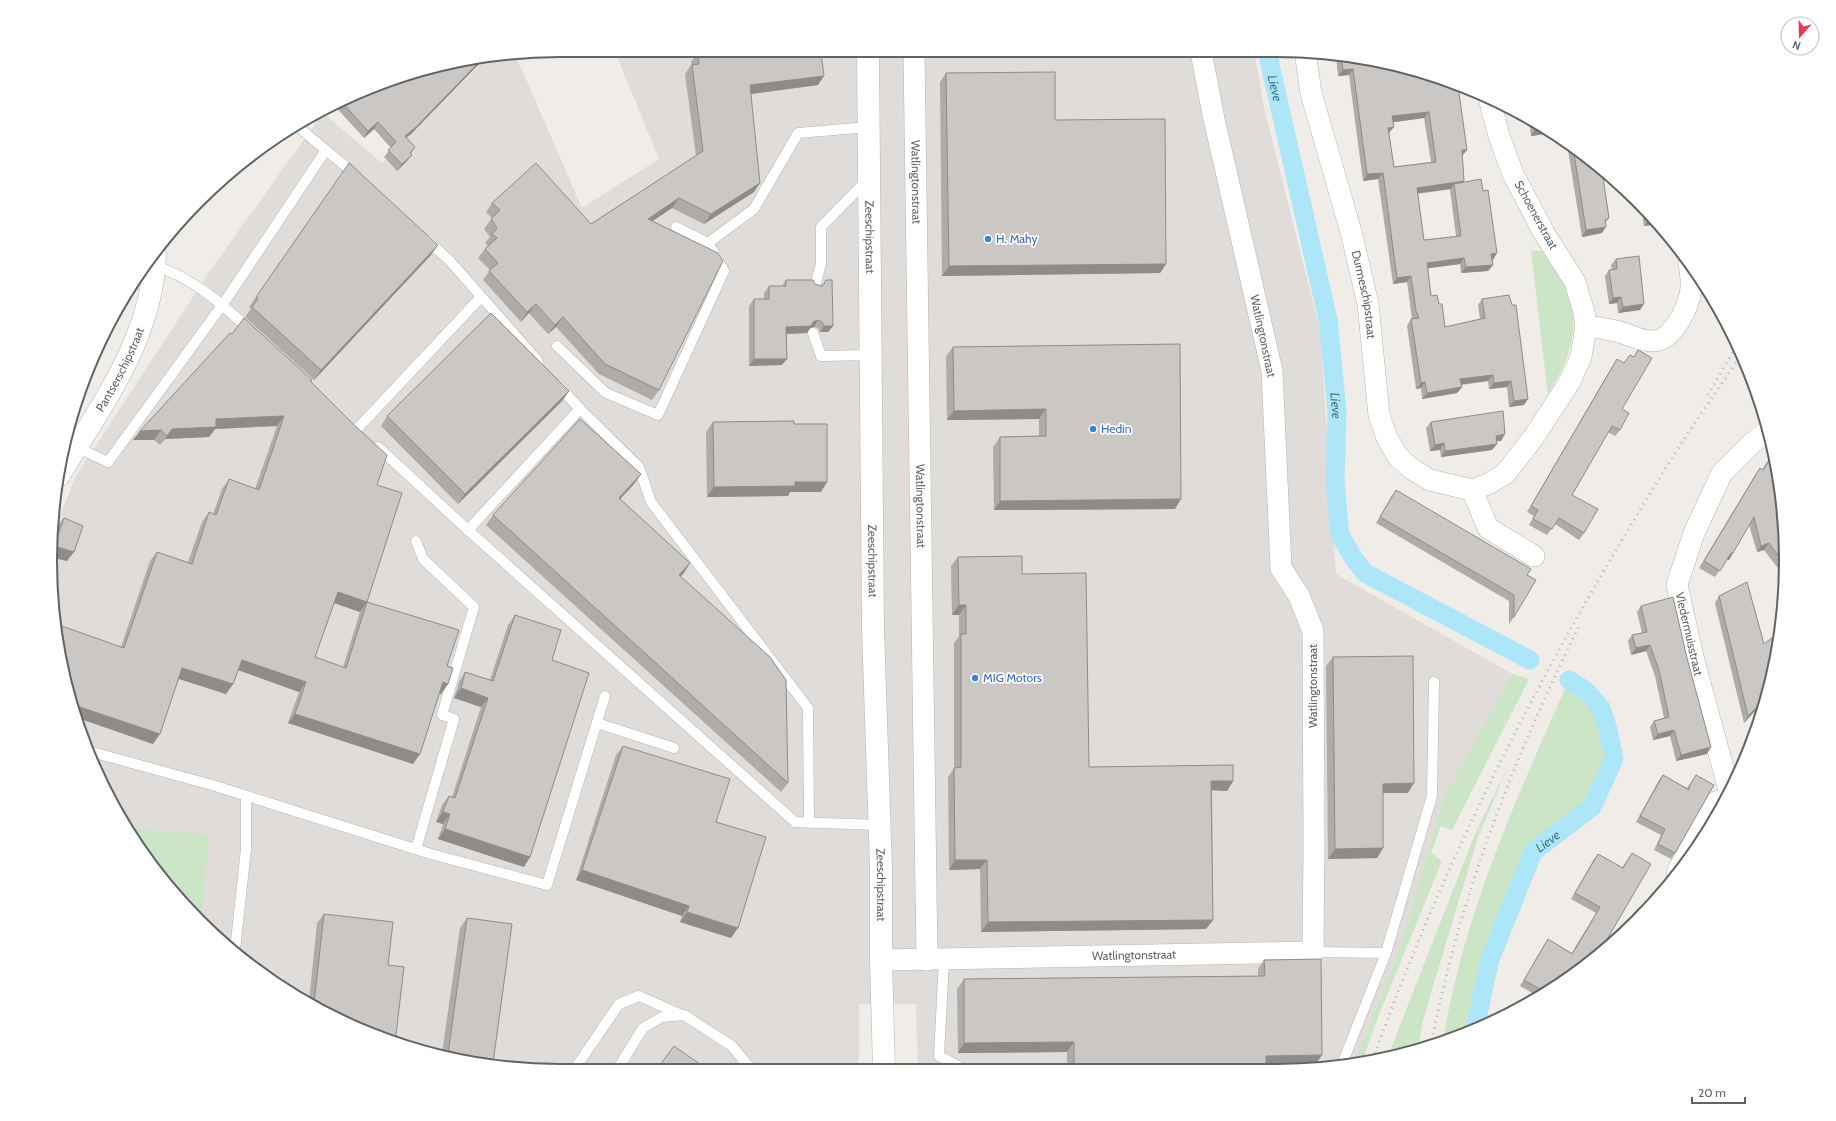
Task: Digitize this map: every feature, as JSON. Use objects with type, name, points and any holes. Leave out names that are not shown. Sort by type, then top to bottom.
[{"type":"main road","name":"Zeeschipstraat","points":[[868,57],[873,630],[880,825],[884,1064]]},
{"type":"main road","name":"Pantserschipstraat","points":[[67,462],[112,389],[140,333],[149,302],[155,263]]},
{"type":"street","name":"Watlingtonstraat","points":[[914,57],[936,960]]},
{"type":"street","name":"Watlingtonstraat","points":[[881,960],[1313,952],[1313,631],[1299,596],[1281,568],[1272,371],[1214,119],[1202,57]]},
{"type":"street","name":"Durmeschipstraat","points":[[1306,58],[1311,93],[1351,232],[1368,304],[1379,415],[1387,438],[1398,457],[1412,469],[1430,480],[1472,490]]},
{"type":"street","name":"Schoenerstraat","points":[[1472,490],[1488,484],[1505,474],[1530,443],[1569,383],[1581,357],[1586,326],[1584,312],[1575,282],[1544,233],[1513,174],[1499,136],[1491,106]]},
{"type":"street","points":[[1586,326],[1607,329],[1640,339],[1653,341],[1661,340],[1670,333],[1689,305],[1692,286],[1690,276]]},
{"type":"street","name":"Vledermuisstraat","points":[[1727,783],[1694,661],[1677,586],[1694,533],[1722,473],[1763,435]]},
{"type":"street","points":[[1472,490],[1488,528],[1534,556]]},
{"type":"street","points":[[1700,830],[1717,802]]},
{"type":"lane","points":[[708,243],[754,208],[798,133],[869,127]]},
{"type":"lane","points":[[301,129],[362,180]]},
{"type":"lane","points":[[76,447],[108,462],[222,304],[326,150]]},
{"type":"lane","points":[[815,286],[821,264],[821,226],[869,178]]},
{"type":"lane","points":[[558,346],[606,393],[658,415],[724,271],[708,243],[676,227]]},
{"type":"lane","points":[[420,234],[449,260],[580,410],[639,467],[651,502],[808,708],[809,824]]},
{"type":"lane","points":[[156,261],[214,297],[258,337]]},
{"type":"lane","points":[[481,297],[361,431],[468,530],[795,822],[809,824],[880,825]]},
{"type":"lane","points":[[813,332],[821,356],[871,355]]},
{"type":"lane","points":[[468,530],[580,410]]},
{"type":"lane","points":[[416,541],[423,559],[474,607],[442,715],[454,719],[416,849]]},
{"type":"lane","points":[[1344,1059],[1386,953],[1432,796],[1434,682]]},
{"type":"lane","points":[[95,753],[351,827],[416,849],[547,885],[605,696]]},
{"type":"lane","points":[[597,722],[674,748]]},
{"type":"lane","points":[[236,945],[246,849],[246,796]]},
{"type":"lane","points":[[1313,952],[1386,953]]},
{"type":"lane","points":[[936,960],[939,1056],[954,1064]]},
{"type":"lane","points":[[578,1064],[619,1004],[639,996],[684,1015],[732,1046],[747,1064]]},
{"type":"lane","points":[[621,1064],[643,1028],[662,1017],[684,1015]]},
{"type":"shaded area","points":[[617,57],[1255,57],[1265,112],[1320,330],[1336,574],[1514,675],[1444,797],[1401,944],[1357,1057],[1308,1063],[1276,1064],[918,1064],[916,1004],[859,1004],[859,1064],[560,1064],[495,1060],[430,1047],[399,1037],[368,1026],[309,997],[254,960],[229,939],[204,917],[161,867],[124,812],[109,783],[95,753],[74,691],[61,626],[58,593],[58,528],[59,519],[76,476],[210,271],[319,119],[326,115],[382,163],[482,63],[517,59],[582,208],[659,159]]},
{"type":"green space","points":[[1531,251],[1542,251],[1560,278],[1571,301],[1573,315],[1571,343],[1567,356],[1562,370],[1548,395]]},
{"type":"green space","points":[[1513,674],[1529,679],[1452,830],[1441,826],[1431,853],[1442,861],[1377,1020],[1364,1056],[1357,1057],[1401,944],[1444,797]]},
{"type":"green space","points":[[1569,680],[1585,690],[1601,708],[1608,730],[1614,759],[1592,807],[1533,852],[1490,959],[1476,1022],[1444,1034],[1452,996],[1478,903],[1494,857],[1530,767]]},
{"type":"green space","points":[[1510,762],[1478,837],[1423,1020],[1419,1043],[1390,1050],[1475,834]]},
{"type":"green space","points":[[135,828],[209,835],[201,913],[161,867]]},
{"type":"building","points":[[698,57],[822,57],[824,76],[750,85],[760,183],[711,214],[679,198],[648,219],[718,253],[723,261],[659,390],[605,364],[563,317],[555,325],[536,304],[527,312],[489,271],[498,263],[485,249],[497,238],[492,234],[497,228],[491,219],[500,210],[492,203],[536,163],[591,224],[703,151],[692,65],[699,64]]},
{"type":"building","points":[[1342,61],[1406,74],[1459,92],[1467,150],[1462,150],[1464,181],[1417,188],[1424,240],[1461,236],[1454,184],[1481,179],[1483,191],[1488,190],[1497,253],[1491,254],[1493,265],[1466,267],[1464,258],[1427,263],[1431,296],[1437,295],[1439,304],[1442,304],[1445,327],[1485,318],[1482,299],[1509,295],[1512,305],[1516,305],[1528,399],[1514,401],[1511,381],[1494,383],[1493,375],[1460,379],[1462,387],[1427,393],[1425,382],[1421,383],[1411,319],[1419,318],[1416,311],[1411,276],[1397,278],[1383,173],[1367,174],[1353,69],[1343,70]],"holes":[[[1429,112],[1436,162],[1394,167],[1388,128],[1394,127],[1392,116]]]},
{"type":"building","points":[[477,64],[415,128],[405,136],[415,147],[410,153],[412,155],[402,164],[388,150],[396,142],[378,122],[368,131],[345,106],[368,95],[430,74]]},
{"type":"building","points":[[1055,72],[1055,120],[1165,119],[1166,264],[949,266],[946,73]]},
{"type":"building","points":[[1574,156],[1603,179],[1609,218],[1605,220],[1606,227],[1586,230]]},
{"type":"building","points":[[349,163],[438,245],[321,370],[252,307],[258,299],[256,297]]},
{"type":"building","points":[[1639,256],[1644,304],[1623,307],[1621,297],[1613,298],[1609,270],[1617,269],[1616,259]]},
{"type":"building","points":[[786,280],[813,280],[815,284],[821,286],[826,280],[832,280],[833,326],[824,326],[822,322],[818,320],[813,322],[811,326],[786,327],[787,359],[754,359],[754,299],[769,299],[769,286],[786,286]]},
{"type":"building","points":[[491,313],[569,391],[465,494],[387,416]]},
{"type":"building","points":[[244,318],[312,380],[310,381],[387,455],[377,485],[402,493],[367,602],[459,630],[447,666],[453,668],[448,684],[443,682],[420,754],[295,714],[306,682],[242,660],[233,684],[182,668],[160,734],[79,707],[74,691],[61,626],[124,648],[157,552],[192,564],[209,512],[216,515],[229,479],[259,490],[284,416],[216,419],[216,427],[172,429],[167,436],[161,430],[140,431],[230,333],[232,334]],"holes":[[[338,592],[367,602],[346,668],[315,657]]]},
{"type":"building","points":[[1180,344],[1181,499],[1000,501],[1000,437],[1046,436],[1046,409],[954,411],[953,347]]},
{"type":"building","points":[[1638,350],[1652,358],[1622,409],[1629,413],[1620,430],[1612,426],[1572,495],[1598,509],[1584,533],[1559,518],[1552,529],[1533,519],[1538,510],[1531,506],[1617,359],[1624,363],[1630,355],[1634,357]]},
{"type":"building","points":[[1503,411],[1505,434],[1496,436],[1497,444],[1445,451],[1444,443],[1435,445],[1431,422]]},
{"type":"building","points":[[580,419],[641,474],[619,498],[690,563],[679,575],[770,657],[786,680],[788,783],[493,515]]},
{"type":"building","points":[[794,421],[794,424],[827,424],[827,482],[795,482],[795,486],[714,487],[713,422]]},
{"type":"building","points":[[1769,461],[1775,495],[1779,557],[1769,543],[1761,546],[1754,517],[1733,553],[1731,553],[1720,571],[1704,561],[1760,468],[1763,470]]},
{"type":"building","points":[[1396,490],[1531,569],[1527,575],[1536,580],[1514,617],[1514,595],[1380,517]]},
{"type":"building","points":[[64,518],[83,526],[74,552],[57,547],[58,535]]},
{"type":"building","points":[[1022,556],[1022,574],[1086,573],[1089,767],[1233,765],[1233,781],[1211,781],[1213,920],[988,922],[987,860],[955,860],[954,768],[961,767],[961,634],[966,634],[966,605],[959,605],[958,557]]},
{"type":"building","points":[[1747,582],[1764,644],[1773,637],[1762,691],[1757,707],[1748,716],[1719,596]]},
{"type":"building","points":[[1673,597],[1687,658],[1711,747],[1681,755],[1674,730],[1658,734],[1654,721],[1669,717],[1659,670],[1650,645],[1636,648],[1632,635],[1647,632],[1641,606]]},
{"type":"building","points":[[515,615],[561,630],[552,660],[589,673],[530,857],[445,829],[450,814],[443,812],[449,796],[455,798],[488,698],[461,688],[465,672],[493,681]]},
{"type":"building","points":[[1413,656],[1414,783],[1383,784],[1383,848],[1335,849],[1333,657]]},
{"type":"building","points":[[623,746],[730,779],[716,822],[766,837],[738,928],[687,912],[689,906],[582,870]]},
{"type":"building","points":[[1663,775],[1689,790],[1689,787],[1696,775],[1714,785],[1675,853],[1658,844],[1665,829],[1640,816]]},
{"type":"building","points":[[1632,853],[1651,864],[1608,939],[1582,960],[1540,989],[1524,980],[1548,939],[1572,954],[1582,938],[1600,907],[1575,893],[1598,854],[1623,868]]},
{"type":"building","points":[[324,914],[393,922],[388,965],[404,967],[396,1036],[368,1026],[314,1000]]},
{"type":"building","points":[[467,918],[512,924],[493,1060],[448,1051]]},
{"type":"building","points":[[1321,959],[1322,1055],[1266,1056],[1266,1064],[1074,1064],[1074,1042],[964,1043],[964,979],[1265,976],[1264,960]]},
{"type":"building","points":[[674,1046],[700,1064],[661,1064]]},
{"type":"waterway","name":"Lieve","points":[[1268,57],[1328,320],[1337,411],[1335,482],[1340,535],[1354,559],[1365,573],[1530,660]]},
{"type":"waterway","name":"Lieve","points":[[1476,1022],[1490,959],[1533,852],[1592,807],[1614,759],[1608,730],[1601,708],[1585,690],[1569,680]]},
{"type":"railway","points":[[1708,395],[1733,351]]},
{"type":"railway","points":[[1375,1054],[1403,979],[1436,899],[1510,743],[1550,667],[1636,517],[1681,444],[1737,360]]},
{"type":"railway","points":[[1433,1038],[1442,991],[1456,937],[1491,831],[1532,727],[1579,626]]},
{"type":"place","name":"H. Mahy","points":[[988,239]]},
{"type":"place","name":"Hedin","points":[[1093,429]]},
{"type":"place","name":"MIG Motors","points":[[975,678]]}]
